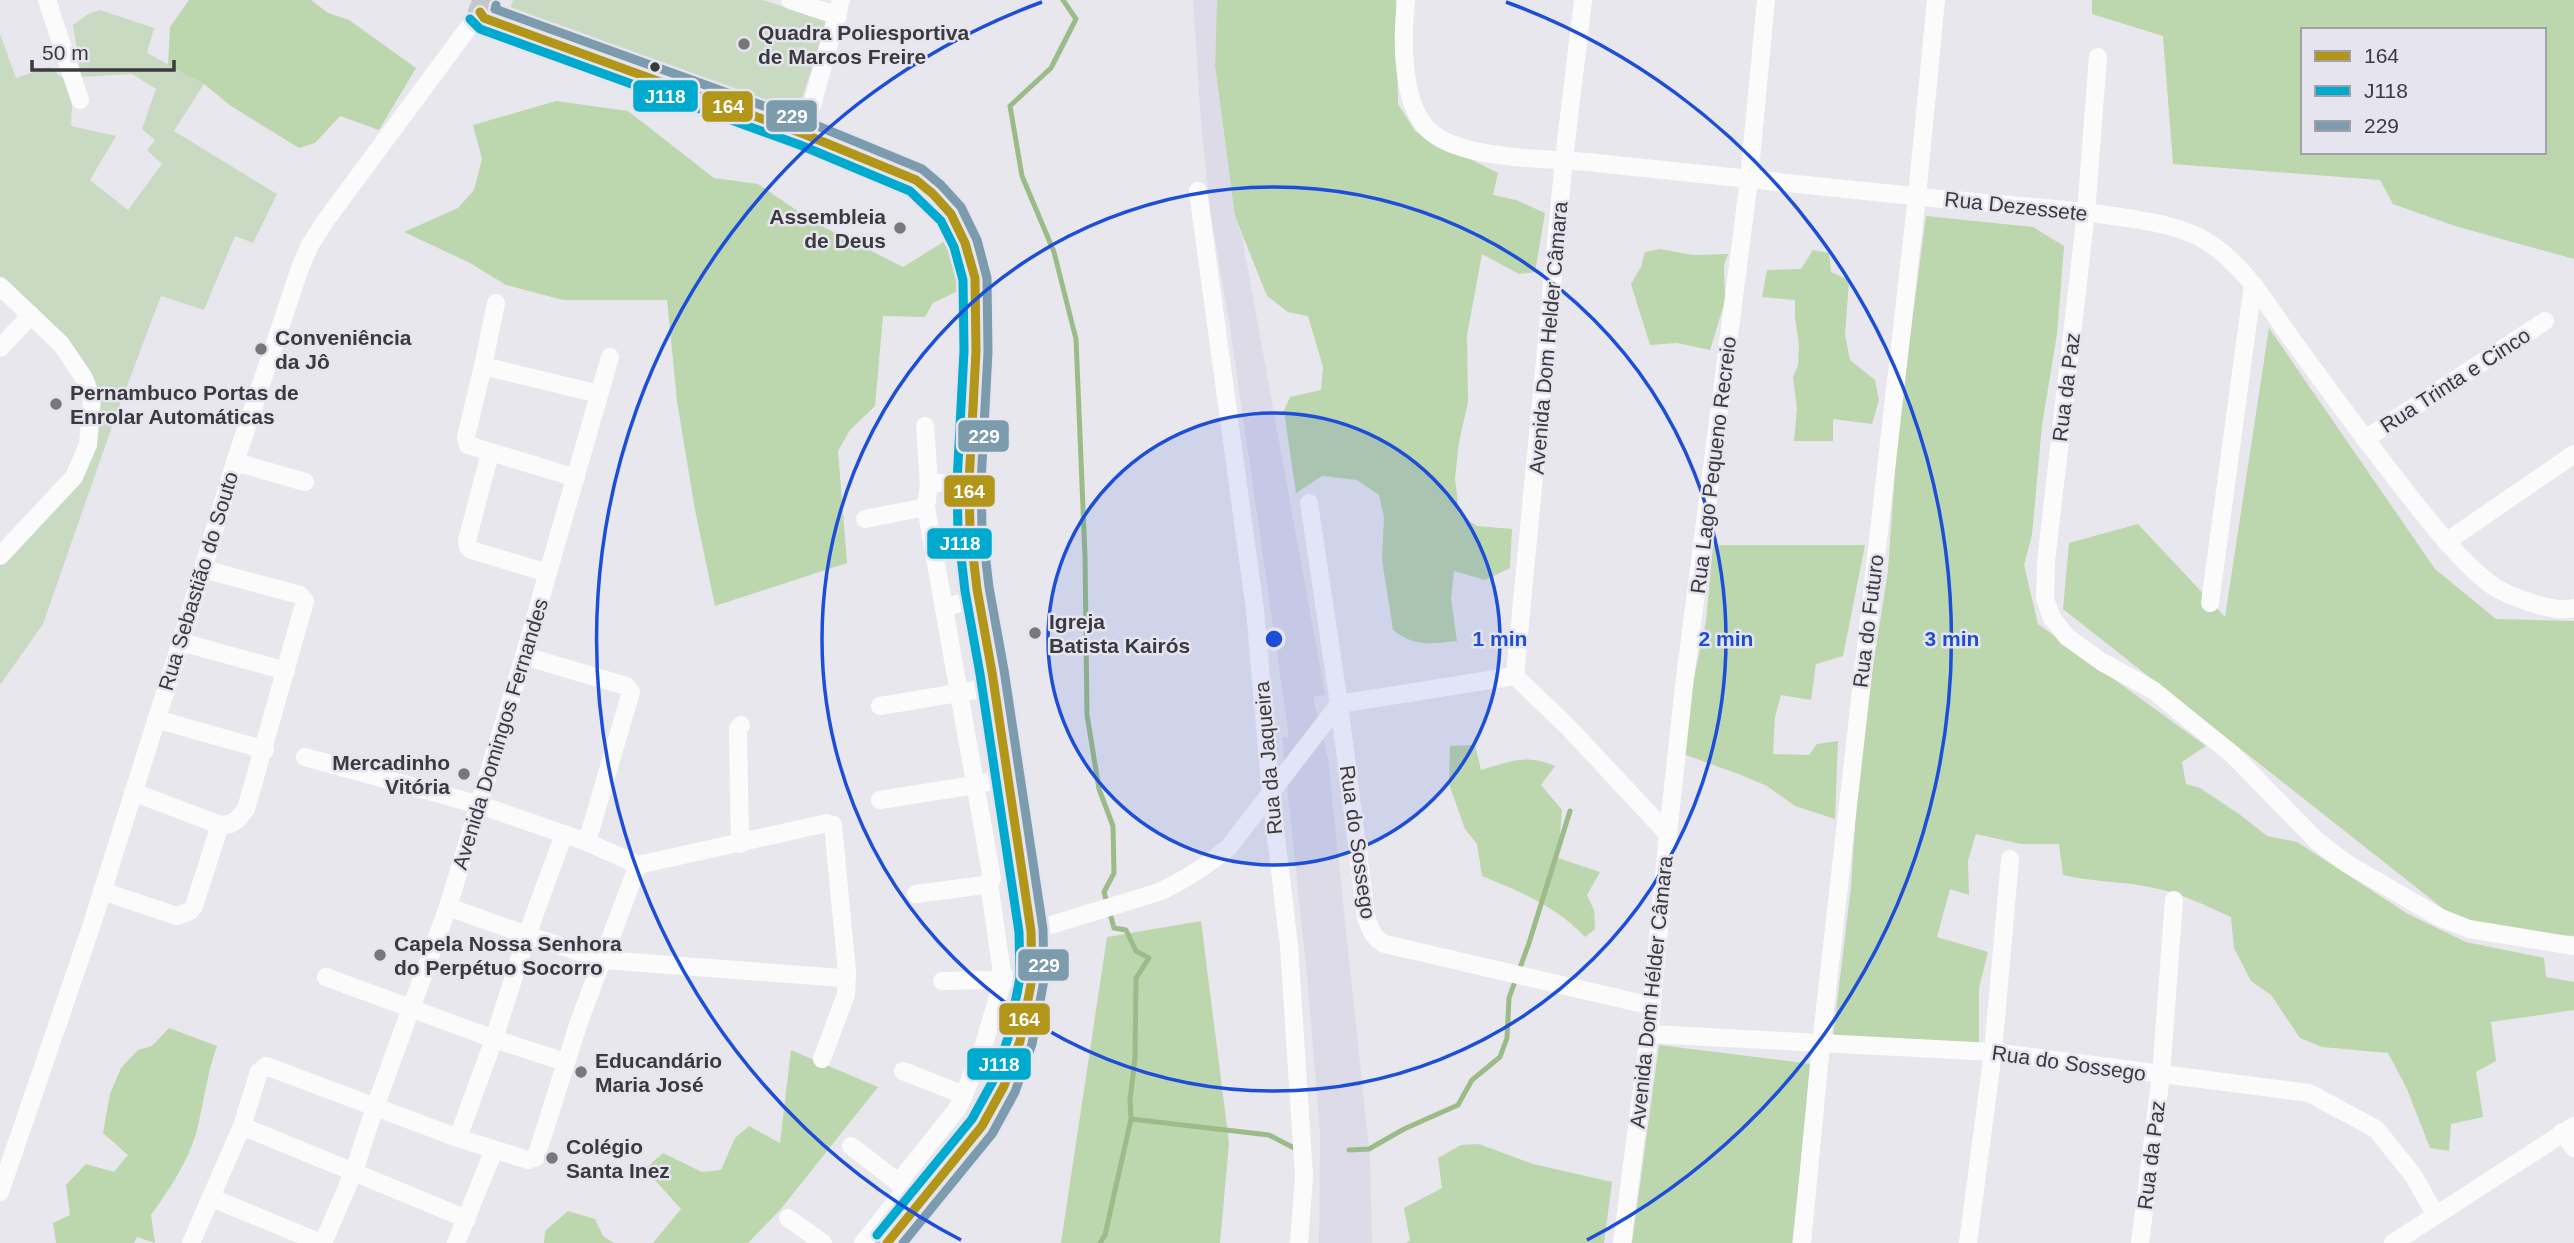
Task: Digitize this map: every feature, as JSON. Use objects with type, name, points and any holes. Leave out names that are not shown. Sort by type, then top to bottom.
[{"type":"main road","points":[[483,6],[488,19],[804,134],[916,180],[951,214],[965,243],[975,278],[976,351],[969,483],[970,529],[1031,931],[1032,979],[1020,1041],[1004,1086],[982,1126],[908,1191],[887,1243]]},
{"type":"street","points":[[47,0],[80,100]]},
{"type":"street","points":[[790,0],[839,8],[804,134]]},
{"type":"street","name":"Rua Dezessete","points":[[1406,0],[1404,54],[1411,95],[1418,116],[1431,132],[1453,144],[1493,155],[1564,159],[1749,180],[2086,212],[2155,223],[2204,239],[2253,284],[2365,439],[2446,542],[2487,583],[2517,598],[2547,607],[2568,610],[2574,608]]},
{"type":"street","name":"Avenida Dom Helder Câmara","points":[[1515,676],[1564,159],[1583,0]]},
{"type":"street","name":"Rua Lago Pequeno Recreio","points":[[1668,834],[1749,180],[1766,0]]},
{"type":"street","name":"Rua do Futuro","points":[[1802,1243],[1821,1044],[1917,196],[1936,0]]},
{"type":"street","name":"Rua Sebastião do Souto","points":[[0,1192],[102,891],[235,463],[300,268],[310,245],[326,220],[483,6]]},
{"type":"street","name":"Rua da Paz","points":[[2098,57],[2086,212],[2046,562],[2045,599],[2052,618],[2067,637],[2102,662],[2152,691],[2233,755],[2317,841],[2346,863],[2439,917],[2469,929],[2574,946]]},
{"type":"street","name":"Rua da Jaqueira","points":[[1198,191],[1255,610],[1271,794],[1289,946],[1304,1176],[1299,1243]]},
{"type":"street","points":[[2210,603],[2253,284]]},
{"type":"street","points":[[0,286],[61,344],[84,378],[92,398],[88,445],[74,477],[0,556]]},
{"type":"street","points":[[496,303],[466,437],[471,447],[576,478]]},
{"type":"street","points":[[0,348],[31,315]]},
{"type":"street","name":"Rua Trinta e Cinco","points":[[2365,439],[2545,320]]},
{"type":"street","name":"Avenida Domingos Fernandes","points":[[322,1243],[354,1171],[448,907],[610,357]]},
{"type":"street","points":[[483,366],[599,394]]},
{"type":"street","points":[[863,1243],[908,1191],[964,1096],[984,1044],[1003,980],[989,883],[992,879],[991,872],[926,507],[929,483],[925,426]]},
{"type":"street","points":[[490,453],[467,541],[468,547],[471,551],[548,573]]},
{"type":"street","points":[[2446,542],[2574,454]]},
{"type":"street","points":[[235,463],[305,482]]},
{"type":"street","points":[[929,483],[969,483]]},
{"type":"street","name":"Rua do Sossego","points":[[1309,503],[1339,704],[1366,916],[1371,932],[1377,940],[1385,944],[1652,1006]]},
{"type":"street","points":[[865,519],[926,507]]},
{"type":"street","points":[[133,792],[220,825],[230,824],[243,814],[265,750],[306,605],[303,598],[202,569]]},
{"type":"street","points":[[944,608],[979,597]]},
{"type":"street","points":[[181,642],[286,671]]},
{"type":"street","points":[[524,656],[629,689],[631,698],[587,842]]},
{"type":"street","points":[[1031,931],[1179,883],[1211,863],[1229,847],[1339,704],[1515,676]]},
{"type":"street","name":"Avenida Dom Hélder Câmara","points":[[1515,676],[1569,728],[1668,834],[1649,1034],[1622,1243]]},
{"type":"street","points":[[880,706],[994,687]]},
{"type":"street","points":[[156,719],[265,750]]},
{"type":"street","points":[[740,844],[737,729],[741,725]]},
{"type":"street","points":[[305,757],[480,805],[587,842],[638,866],[827,823],[833,825],[847,976],[846,994],[822,1059]]},
{"type":"street","points":[[880,800],[1008,777]]},
{"type":"street","points":[[102,891],[177,916],[184,915],[194,906],[220,825]]},
{"type":"street","points":[[458,1138],[564,834]]},
{"type":"street","points":[[1968,1243],[1993,1052],[2010,859]]},
{"type":"street","points":[[191,1243],[242,1126],[260,1072],[266,1066],[458,1138],[532,1159],[538,1151],[565,1062],[638,866]]},
{"type":"street","points":[[916,894],[989,883]]},
{"type":"street","name":"Rua da Paz","points":[[2140,1243],[2161,1075],[2174,900]]},
{"type":"street","points":[[448,907],[604,960],[842,978],[847,976]]},
{"type":"street","points":[[326,977],[412,1010],[565,1062]]},
{"type":"street","points":[[942,981],[1032,979]]},
{"type":"street","name":"Rua do Sossego","points":[[1649,1034],[1993,1052],[2309,1093],[2376,1129],[2413,1175],[2435,1214]]},
{"type":"street","points":[[902,1071],[964,1096]]},
{"type":"street","points":[[242,1126],[467,1219]]},
{"type":"street","points":[[2393,1243],[2568,1129],[2574,1148]]},
{"type":"street","points":[[851,1146],[908,1191]]},
{"type":"street","points":[[456,1243],[494,1150]]},
{"type":"street","points":[[212,1198],[322,1243]]},
{"type":"street","points":[[788,1218],[824,1243]]},
{"type":"shaded area","points":[[1193,0],[1217,0],[1215,65],[1235,216],[1242,237],[1325,695],[1313,697],[1328,759],[1370,1158],[1372,1243],[1319,1243],[1320,1134],[1307,976],[1282,738],[1289,737],[1229,321],[1210,210]]},
{"type":"green space","points":[[189,0],[311,0],[328,13],[349,20],[416,68],[379,130],[340,116],[315,143],[299,148],[231,106],[204,84],[168,65],[170,27]]},
{"type":"green space","points":[[513,0],[763,0],[827,21],[798,111],[508,16]]},
{"type":"green space","points":[[1217,0],[1396,0],[1398,104],[1416,132],[1498,173],[1493,195],[1516,200],[1545,213],[1535,272],[1519,274],[1482,254],[1467,335],[1468,402],[1459,442],[1455,478],[1459,514],[1477,526],[1512,529],[1510,568],[1485,580],[1454,571],[1451,599],[1457,641],[1416,642],[1393,630],[1382,560],[1384,517],[1379,495],[1357,480],[1322,476],[1296,493],[1284,411],[1290,397],[1321,390],[1323,367],[1308,316],[1288,312],[1267,296],[1235,216],[1215,65]]},
{"type":"green space","points":[[2092,0],[2574,0],[2574,259],[2455,226],[2393,204],[2380,180],[2173,164],[2163,36],[2092,14]]},
{"type":"green space","points":[[100,10],[154,28],[147,53],[204,84],[174,131],[277,194],[253,243],[235,236],[204,310],[161,296],[43,624],[0,685],[0,556],[74,477],[88,445],[84,378],[0,286],[0,34],[16,78],[49,67],[73,86],[71,126],[116,136],[90,180],[128,210],[162,164],[147,150],[155,140],[142,129],[156,89],[132,74],[81,77],[73,25],[88,14]]},
{"type":"green space","points":[[556,101],[628,111],[714,178],[758,184],[814,222],[903,267],[950,238],[960,290],[933,303],[925,317],[883,316],[875,406],[850,430],[838,451],[847,563],[715,606],[695,510],[677,401],[667,300],[563,300],[506,285],[470,263],[404,232],[458,208],[474,190],[482,159],[473,125]]},
{"type":"green space","points":[[1926,216],[2033,227],[2064,246],[2057,334],[2042,425],[2032,535],[2024,565],[2038,624],[2206,746],[2182,762],[2186,784],[2200,788],[2267,836],[2297,842],[2408,914],[2466,942],[2544,958],[2546,977],[2574,982],[2574,1010],[2491,1022],[2496,1061],[2476,1072],[2483,1117],[2451,1124],[2449,1151],[2430,1148],[2407,1089],[2388,1053],[2322,1047],[2300,1038],[2271,995],[2251,981],[2234,948],[2231,917],[2160,889],[2063,875],[2059,844],[2021,844],[1976,834],[1968,861],[1969,895],[1950,889],[1937,937],[1988,952],[1979,988],[1979,1052],[1833,1036],[1851,887],[1861,729],[1888,571],[1898,427]]},
{"type":"green space","points":[[1660,249],[1693,255],[1728,254],[1724,265],[1725,301],[1710,350],[1677,343],[1650,345],[1631,284],[1641,267],[1645,252]]},
{"type":"green space","points":[[1813,250],[1829,253],[1831,272],[1849,280],[1845,335],[1850,360],[1875,380],[1879,400],[1872,424],[1833,419],[1833,441],[1794,441],[1797,409],[1793,377],[1798,365],[1799,345],[1795,300],[1762,297],[1767,270],[1801,269]]},
{"type":"green space","points":[[2269,328],[2435,569],[2496,619],[2574,621],[2574,936],[2469,929],[2063,609],[2069,543],[2138,524],[2225,617]]},
{"type":"green space","points":[[1713,545],[1865,545],[1843,656],[1816,664],[1811,700],[1781,695],[1775,717],[1773,754],[1809,755],[1817,744],[1838,741],[1835,819],[1795,806],[1767,786],[1678,752],[1706,622]]},
{"type":"green space","points":[[1475,745],[1481,770],[1526,759],[1555,766],[1541,785],[1562,810],[1558,858],[1600,872],[1587,895],[1594,910],[1595,929],[1585,937],[1551,909],[1482,876],[1477,844],[1465,829],[1449,784],[1450,746]]},
{"type":"green space","points":[[1201,921],[1229,1143],[1220,1243],[1061,1243],[1107,937]]},
{"type":"green space","points":[[169,1028],[217,1046],[189,1153],[151,1215],[155,1243],[137,1237],[134,1243],[56,1243],[53,1223],[70,1215],[66,1185],[86,1164],[114,1172],[128,1155],[103,1133],[110,1094],[121,1068],[138,1050],[152,1046]]},
{"type":"green space","points":[[1659,1045],[1812,1064],[1792,1243],[1632,1243]]},
{"type":"green space","points":[[791,1050],[878,1087],[780,1210],[748,1243],[653,1243],[681,1209],[645,1169],[663,1153],[702,1172],[721,1170],[735,1138],[749,1126],[780,1143]]},
{"type":"green space","points":[[1479,1144],[1533,1164],[1612,1182],[1604,1243],[1406,1243],[1410,1240],[1404,1208],[1442,1188],[1438,1158],[1461,1145]]},
{"type":"green space","points":[[568,1211],[595,1219],[603,1236],[614,1243],[544,1243],[545,1231]]},
{"type":"waterway","points":[[1063,0],[1076,19],[1051,68],[1010,106],[1022,176],[1054,252],[1076,339],[1085,556],[1087,715],[1099,789],[1113,826],[1114,873],[1104,892],[1114,928],[1126,930],[1136,951],[1149,958],[1136,978],[1131,1119],[1105,1235],[1100,1243]]},
{"type":"waterway","points":[[1349,1150],[1369,1149],[1404,1129],[1458,1105],[1472,1080],[1500,1057],[1507,1038],[1509,998],[1570,811]]},
{"type":"waterway","points":[[1131,1119],[1269,1135],[1294,1148]]},
{"type":"transit line","name":"229","points":[[496,5],[495,9],[808,122],[922,169],[961,207],[977,240],[987,278],[988,352],[981,483],[982,528],[1043,929],[1044,980],[1032,1044],[1015,1092],[992,1134],[903,1243]]},
{"type":"transit line","name":"164","points":[[480,12],[484,18],[804,134],[916,180],[951,214],[965,243],[975,278],[976,351],[969,483],[970,529],[1031,931],[1032,979],[1020,1041],[1004,1086],[982,1126],[887,1243]]},
{"type":"transit line","name":"J118","points":[[470,19],[480,29],[800,145],[910,191],[941,221],[954,247],[963,280],[964,351],[957,482],[958,530],[965,591],[1019,932],[1020,978],[1008,1038],[993,1081],[972,1119],[877,1235]]},
{"type":"place","name":"Quadra Poliesportiva de Marcos Freire","points":[[744,44]]},
{"type":"place","name":"Assembleia de Deus","points":[[900,228]]},
{"type":"place","name":"Conveniência da Jô","points":[[261,349]]},
{"type":"place","name":"Pernambuco Portas de Enrolar Automáticas","points":[[56,404]]},
{"type":"place","name":"Igreja Batista Kairós","points":[[1035,633]]},
{"type":"place","name":"Mercadinho Vitória","points":[[464,774]]},
{"type":"place","name":"Capela Nossa Senhora do Perpétuo Socorro","points":[[380,955]]},
{"type":"place","name":"Educandário Maria José","points":[[581,1072]]},
{"type":"place","name":"Colégio Santa Inez","points":[[552,1158]]}]
